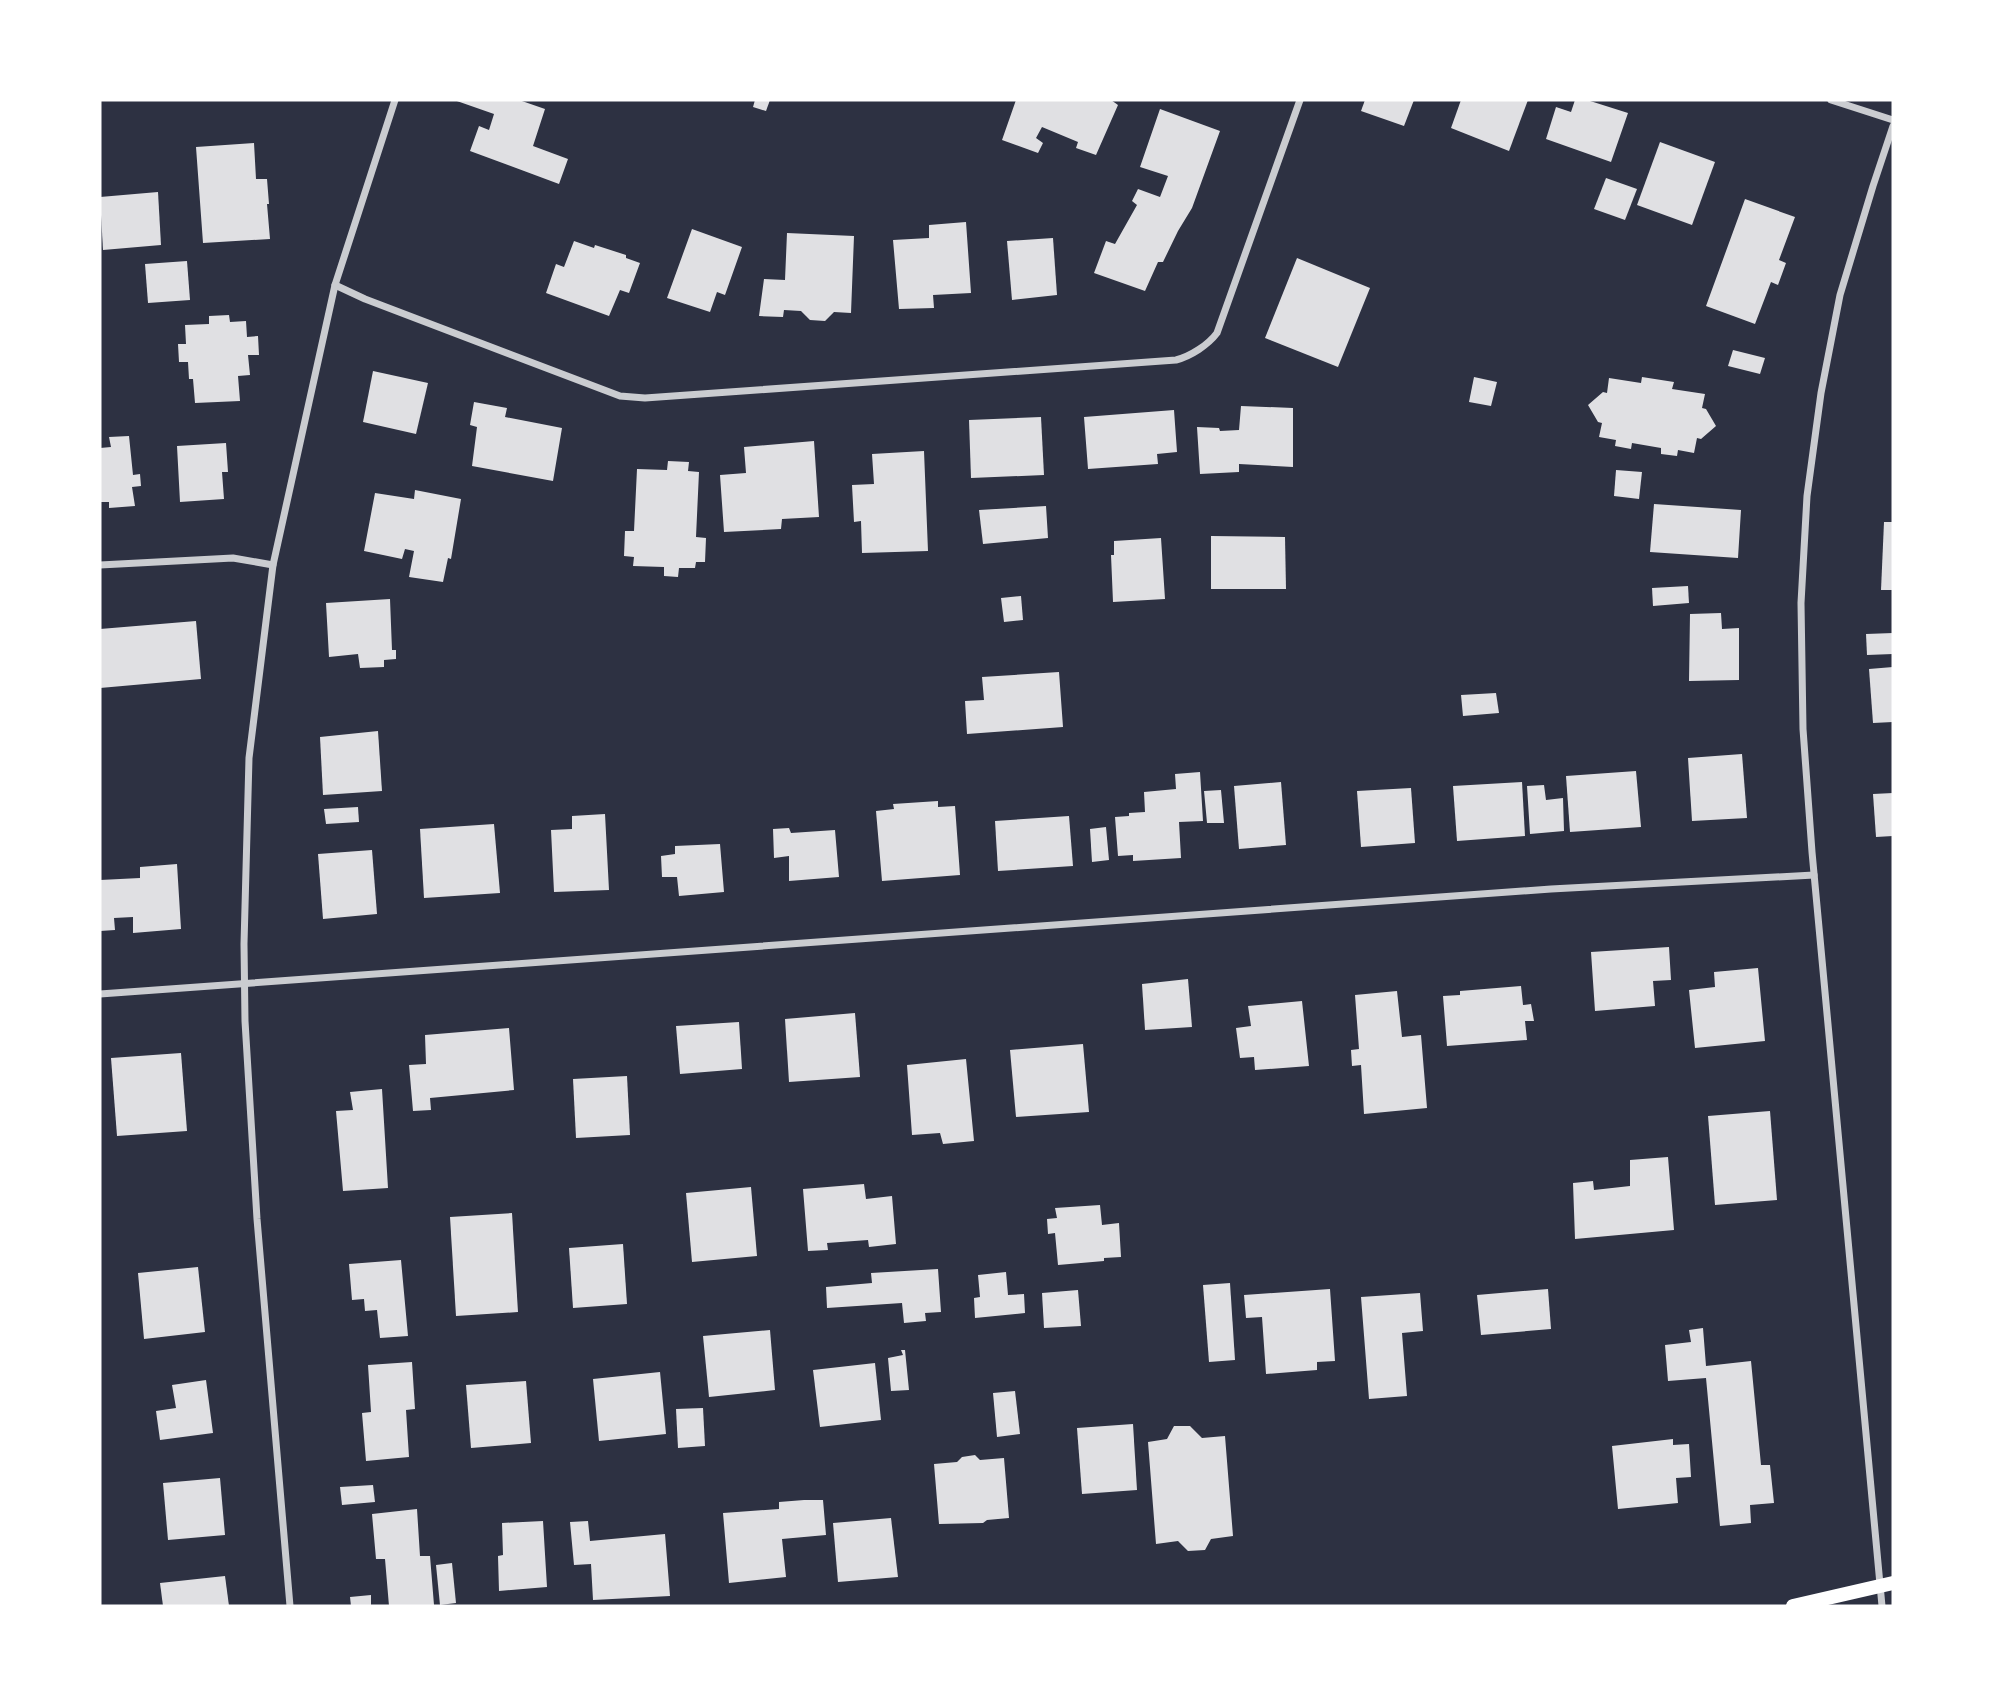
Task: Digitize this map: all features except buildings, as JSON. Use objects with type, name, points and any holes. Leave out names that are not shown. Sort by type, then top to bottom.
[{"type":"main road","points":[[1793,1606],[1886,1585]]},
{"type":"street","points":[[289,1606],[257,1219],[244,983],[249,758],[273,565],[335,285],[395,100]]},
{"type":"street","points":[[335,285],[365,299],[620,396],[659,397],[1176,360],[1186,357],[1211,341],[1217,332],[1300,100]]},
{"type":"street","points":[[1832,100],[1893,120]]},
{"type":"street","points":[[1882,1606],[1886,1585],[1814,874],[1802,716],[1801,603],[1807,496],[1821,393],[1840,295],[1893,127]]},
{"type":"street","points":[[100,565],[233,558],[273,565]]},
{"type":"street","points":[[100,994],[1538,890],[1814,874]]}]
